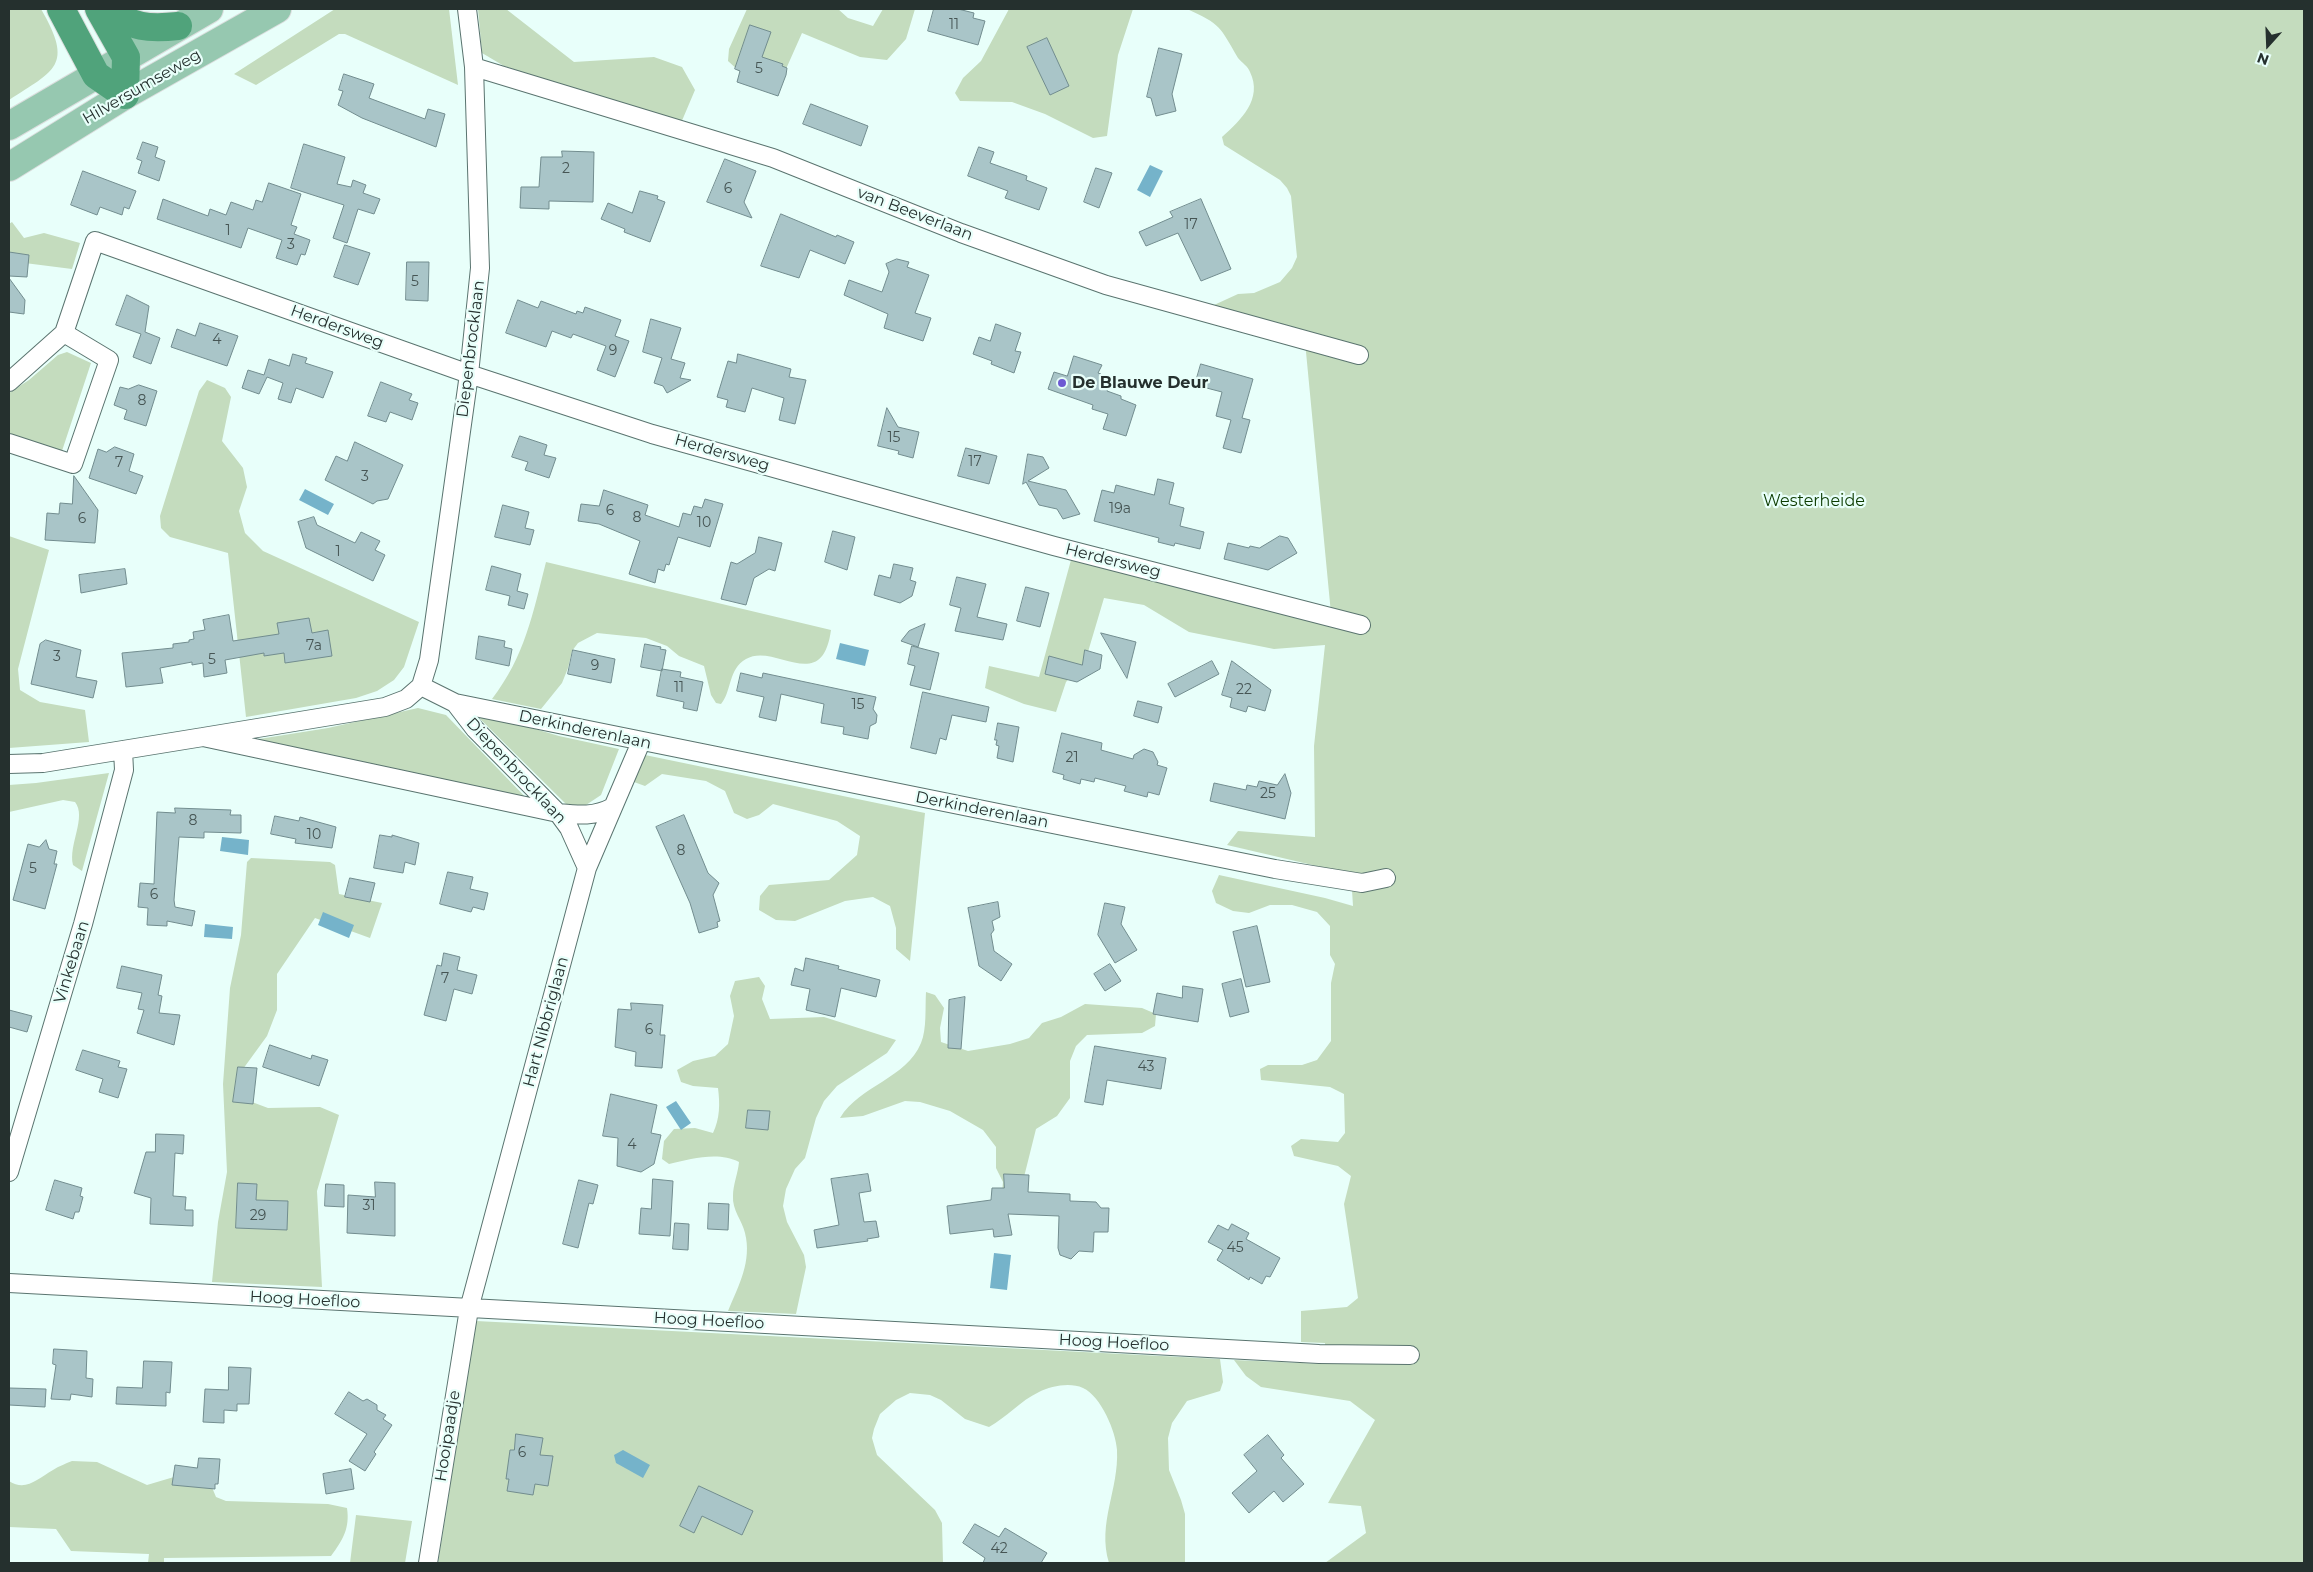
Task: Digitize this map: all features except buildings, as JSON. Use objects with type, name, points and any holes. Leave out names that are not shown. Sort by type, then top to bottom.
[{"type":"highway","points":[[61,9],[96,74],[125,96]]},
{"type":"highway","points":[[99,9],[126,57],[125,96]]},
{"type":"highway","points":[[108,9],[128,23],[141,27],[178,26]]},
{"type":"main road","name":"Hilversumseweg","points":[[9,126],[208,9]]},
{"type":"main road","name":"Hilversumseweg","points":[[9,168],[125,96],[277,9]]},
{"type":"street","name":"Diepenbrocklaan","points":[[421,686],[429,660],[469,374],[480,268],[474,67],[467,9]]},
{"type":"street","name":"van Beeverlaan","points":[[474,67],[773,158],[961,233],[1106,285],[1359,355]]},
{"type":"street","name":"Herdersweg","points":[[64,333],[95,241],[469,374],[662,436],[1054,546],[1361,625]]},
{"type":"street","points":[[9,382],[64,333],[109,360],[73,464],[9,443]]},
{"type":"street","points":[[9,764],[44,763],[384,707],[406,699],[421,686]]},
{"type":"street","name":"Derkinderenlaan","points":[[421,686],[455,703],[1275,870],[1362,882],[1386,878]]},
{"type":"street","name":"Diepenbrocklaan","points":[[455,703],[475,729],[558,813],[569,828],[587,868]]},
{"type":"street","points":[[203,737],[558,813],[584,816],[600,814],[613,808]]},
{"type":"street","name":"Hart Nibbriglaan","points":[[469,1309],[587,868],[641,742]]},
{"type":"street","name":"Vinkebaan","points":[[9,1172],[88,905],[124,770],[123,750]]},
{"type":"street","name":"Hoog Hoefloo","points":[[9,1283],[1319,1354],[1410,1355]]},
{"type":"street","name":"Hooipaadje","points":[[428,1563],[469,1309]]},
{"type":"green space","points":[[9,9],[41,9],[51,28],[58,55],[55,65],[48,73],[9,100]]},
{"type":"green space","points":[[335,9],[449,9],[458,85],[345,34],[339,34],[256,85],[234,74]]},
{"type":"green space","points":[[478,9],[506,9],[574,62],[654,57],[682,67],[695,90],[681,123],[504,66],[482,53]]},
{"type":"green space","points":[[747,9],[838,9],[848,18],[873,26],[883,9],[915,9],[906,39],[887,60],[860,57],[802,33],[786,69],[740,72],[728,61],[729,49]]},
{"type":"green space","points":[[1009,9],[1133,9],[1118,55],[1107,136],[1093,138],[1045,114],[1012,102],[960,101],[955,93],[963,78],[981,61]]},
{"type":"green space","name":"Westerheide","points":[[1187,9],[2304,9],[2304,1563],[1325,1563],[1366,1533],[1361,1506],[1328,1503],[1375,1420],[1350,1401],[1261,1387],[1246,1376],[1234,1360],[1325,1364],[1325,1343],[1301,1342],[1301,1311],[1347,1307],[1358,1298],[1344,1204],[1351,1176],[1338,1166],[1294,1156],[1291,1146],[1301,1139],[1338,1142],[1345,1133],[1344,1094],[1330,1087],[1261,1080],[1260,1069],[1268,1065],[1302,1065],[1317,1060],[1331,1041],[1331,983],[1335,964],[1330,955],[1330,926],[1317,912],[1292,905],[1270,905],[1249,913],[1233,911],[1216,903],[1212,891],[1219,875],[1353,906],[1351,874],[1227,845],[1238,831],[1315,837],[1314,746],[1325,645],[1274,649],[1189,632],[1144,605],[1104,598],[1085,662],[1066,682],[1056,712],[1024,704],[985,688],[989,666],[1039,677],[1071,560],[1332,624],[1304,331],[1214,305],[1238,294],[1254,293],[1280,282],[1292,268],[1297,257],[1291,196],[1280,180],[1224,145],[1222,137],[1243,116],[1252,100],[1253,82],[1249,70],[1238,58],[1223,33],[1207,19]]},
{"type":"green space","points":[[12,222],[24,238],[44,233],[80,243],[72,269],[9,261],[9,224]]},
{"type":"green space","points":[[67,352],[91,363],[61,454],[9,436],[9,393],[29,380],[58,355]]},
{"type":"green space","points":[[207,380],[225,388],[231,397],[222,441],[243,468],[247,487],[239,511],[245,533],[263,551],[419,622],[404,667],[394,680],[377,691],[356,698],[246,717],[228,553],[170,537],[161,528],[160,516],[199,391]]},
{"type":"green space","points":[[9,536],[49,550],[18,669],[20,690],[40,702],[85,710],[89,742],[9,748]]},
{"type":"green space","points":[[546,562],[831,630],[826,649],[818,660],[808,664],[758,656],[746,659],[736,668],[721,704],[716,703],[711,695],[704,666],[679,656],[667,646],[646,638],[597,633],[578,643],[572,651],[562,683],[541,709],[492,699],[513,667],[520,650],[532,616]]},
{"type":"green space","points":[[418,708],[446,715],[531,803],[234,743],[328,728]]},
{"type":"green space","points":[[471,710],[559,736],[619,749],[601,795],[583,807],[567,805]]},
{"type":"green space","points":[[645,755],[925,813],[910,961],[896,949],[896,928],[890,906],[873,897],[845,901],[795,921],[776,920],[759,910],[760,896],[769,885],[829,880],[857,855],[860,836],[837,821],[773,804],[759,815],[747,819],[734,813],[725,791],[706,781],[662,774],[645,786],[634,782]]},
{"type":"green space","points":[[109,773],[82,871],[73,865],[72,857],[79,815],[75,802],[63,800],[9,812],[9,785]]},
{"type":"green space","points":[[251,858],[330,862],[335,865],[339,894],[382,903],[370,938],[315,918],[277,974],[277,1010],[267,1036],[243,1069],[252,1102],[268,1108],[320,1107],[339,1115],[317,1191],[322,1287],[212,1282],[218,1222],[227,1172],[223,1084],[230,988],[241,935],[247,862]]},
{"type":"green space","points":[[759,977],[765,986],[762,999],[770,1019],[824,1017],[896,1040],[887,1053],[837,1086],[824,1101],[816,1118],[805,1158],[795,1169],[786,1189],[783,1206],[787,1222],[804,1255],[806,1267],[796,1314],[728,1311],[743,1273],[747,1253],[745,1233],[733,1201],[739,1162],[713,1156],[669,1164],[662,1159],[664,1141],[674,1129],[695,1128],[713,1133],[719,1111],[718,1088],[693,1086],[681,1082],[677,1070],[693,1061],[715,1056],[728,1044],[734,1016],[730,996],[735,981]]},
{"type":"green space","points":[[926,992],[935,995],[944,1008],[940,1028],[941,1042],[968,1051],[1010,1044],[1029,1038],[1042,1023],[1061,1017],[1085,1004],[1142,1008],[1156,1014],[1155,1026],[1142,1033],[1087,1035],[1076,1046],[1070,1061],[1070,1098],[1057,1116],[1036,1129],[1022,1185],[1002,1193],[1003,1182],[996,1168],[996,1147],[983,1130],[950,1111],[920,1102],[905,1101],[863,1116],[840,1118],[859,1097],[894,1074],[914,1055],[921,1043],[924,1031]]},
{"type":"green space","points":[[476,1321],[1220,1359],[1223,1382],[1220,1391],[1187,1401],[1172,1423],[1168,1438],[1169,1470],[1185,1514],[1185,1563],[1109,1563],[1105,1534],[1117,1465],[1114,1434],[1101,1406],[1090,1392],[1078,1386],[1061,1385],[1032,1396],[989,1427],[965,1419],[941,1400],[930,1395],[910,1393],[896,1400],[880,1414],[872,1438],[877,1455],[935,1510],[942,1523],[943,1563],[438,1563]]},
{"type":"green space","points":[[72,1461],[97,1462],[147,1485],[194,1471],[211,1485],[216,1497],[226,1501],[328,1504],[347,1508],[346,1528],[339,1545],[331,1556],[164,1558],[164,1563],[148,1563],[149,1554],[71,1551],[56,1529],[9,1527],[9,1481],[15,1484],[26,1485]]},
{"type":"green space","points":[[356,1515],[412,1521],[405,1563],[350,1563]]},
{"type":"water","points":[[1150,165],[1163,171],[1150,197],[1137,190]]},
{"type":"water","points":[[305,489],[334,504],[328,515],[299,500]]},
{"type":"water","points":[[840,643],[869,650],[865,666],[836,659]]},
{"type":"water","points":[[222,837],[249,840],[248,855],[220,851]]},
{"type":"water","points":[[323,912],[354,925],[349,938],[318,925]]},
{"type":"water","points":[[205,924],[233,927],[232,939],[204,937]]},
{"type":"water","points":[[676,1101],[691,1123],[681,1130],[666,1107]]},
{"type":"water","points":[[994,1253],[1011,1255],[1007,1290],[990,1288]]},
{"type":"water","points":[[623,1450],[650,1465],[643,1478],[616,1463],[614,1455]]},
{"type":"place","name":"De Blauwe Deur","points":[[1062,383]]}]
